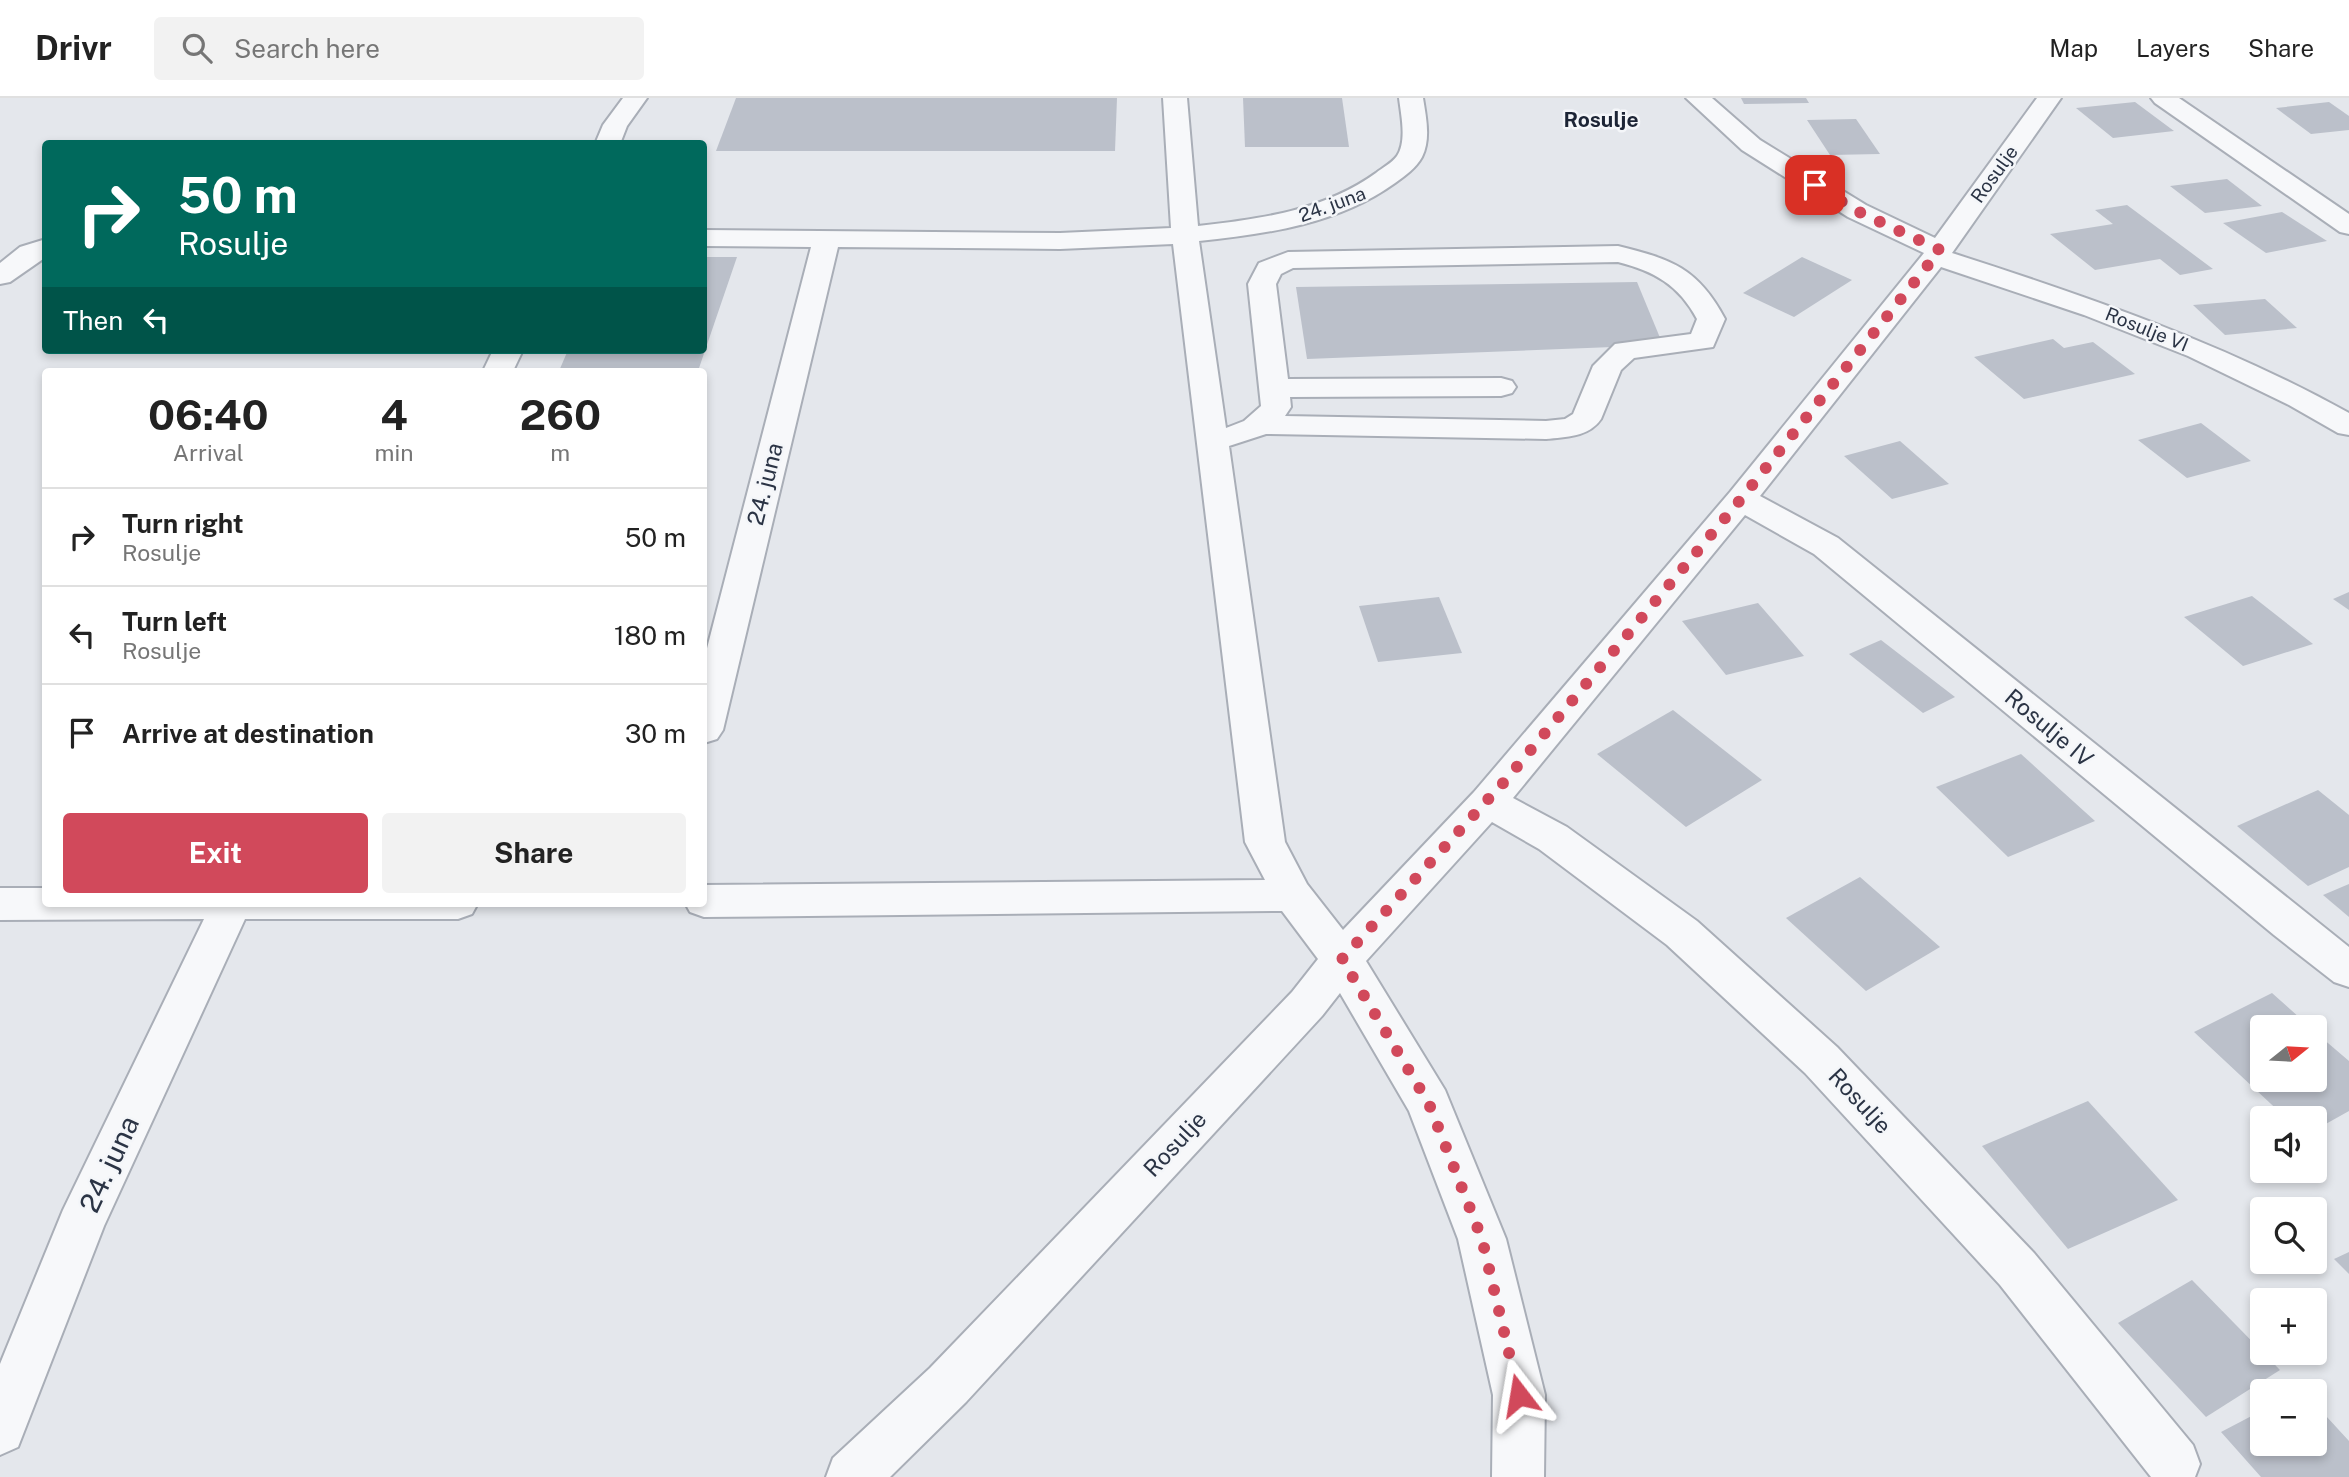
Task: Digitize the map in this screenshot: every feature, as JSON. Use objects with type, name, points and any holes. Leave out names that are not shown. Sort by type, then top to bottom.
[{"type":"street","points":[[609,140],[615,125],[635,98]]},
{"type":"street","points":[[1175,98],[1185,235],[1265,842],[1293,895],[1342,959],[1429,1104],[1482,1239],[1519,1395],[1518,1477]]},
{"type":"street","name":"24. juna","points":[[707,238],[1072,241],[1185,235],[1277,222],[1327,208],[1371,191],[1409,158],[1414,130],[1411,98]]},
{"type":"street","points":[[1698,98],[1751,145],[1845,204],[1938,253]]},
{"type":"street","name":"Rosulje","points":[[852,1477],[948,1385],[1307,1004],[1342,959],[1488,802],[1741,499],[1938,253],[2049,98]]},
{"type":"street","points":[[2163,98],[2349,226]]},
{"type":"street","points":[[2286,182],[2349,201]]},
{"type":"street","name":"24. juna","points":[[707,718],[827,238]]},
{"type":"street","points":[[0,276],[30,253],[42,248]]},
{"type":"street","name":"Rosulje VI","points":[[1938,253],[2116,315],[2237,366],[2349,426]]},
{"type":"street","points":[[1212,440],[1245,434],[1261,425],[1276,407],[1262,284],[1269,269],[1288,260],[1618,254],[1656,264],[1677,274],[1703,302],[1711,319],[1703,341],[1625,350],[1608,366],[1586,419],[1573,427],[1546,430],[1261,425]]},
{"type":"street","points":[[1273,388],[1501,387]]},
{"type":"street","name":"Rosulje IV","points":[[1741,499],[1826,546],[2236,882],[2349,970]]},
{"type":"street","name":"Rosulje","points":[[1488,802],[1553,838],[1682,933],[1821,1059],[2017,1269],[2174,1464]]},
{"type":"street","points":[[707,901],[1293,895]]},
{"type":"street","points":[[0,904],[42,904]]},
{"type":"street","name":"24. juna","points":[[0,1429],[80,1225],[230,907]]},
{"type":"building","points":[[736,98],[1117,98],[1115,151],[716,151]]},
{"type":"building","points":[[1243,98],[1342,98],[1349,147],[1245,147]]},
{"type":"building","points":[[1741,98],[1806,98],[1809,103],[1744,104]]},
{"type":"building","points":[[2135,102],[2174,131],[2113,138],[2076,108]]},
{"type":"building","points":[[2329,102],[2349,116],[2349,130],[2311,134],[2276,108]]},
{"type":"building","points":[[1856,119],[1880,154],[1830,155],[1807,120]]},
{"type":"building","points":[[2227,179],[2262,206],[2205,213],[2170,186]]},
{"type":"building","points":[[2127,205],[2213,269],[2180,275],[2160,259],[2095,270],[2050,234],[2113,224],[2095,210]]},
{"type":"building","points":[[2282,212],[2327,241],[2266,253],[2223,223]]},
{"type":"building","points":[[707,257],[737,257],[707,345]]},
{"type":"building","points":[[1802,257],[1852,280],[1794,317],[1743,293]]},
{"type":"building","points":[[1637,282],[1663,345],[1307,359],[1296,287]]},
{"type":"building","points":[[2265,299],[2297,328],[2225,335],[2193,305]]},
{"type":"building","points":[[2053,339],[2064,348],[2093,342],[2135,374],[2024,399],[1974,357]]},
{"type":"building","points":[[566,354],[704,354],[699,368],[560,368]]},
{"type":"building","points":[[2201,423],[2251,461],[2187,478],[2138,440]]},
{"type":"building","points":[[1900,441],[1949,484],[1892,499],[1844,456]]},
{"type":"building","points":[[2349,592],[2349,610],[2333,599]]},
{"type":"building","points":[[2252,596],[2313,644],[2243,666],[2184,617]]},
{"type":"building","points":[[1439,597],[1462,653],[1378,662],[1359,606]]},
{"type":"building","points":[[1758,603],[1804,656],[1726,675],[1682,621]]},
{"type":"building","points":[[1881,640],[1955,697],[1923,713],[1849,654]]},
{"type":"building","points":[[1673,710],[1762,780],[1686,827],[1597,754]]},
{"type":"building","points":[[2021,754],[2095,821],[2008,857],[1936,787]]},
{"type":"building","points":[[2318,790],[2349,815],[2349,867],[2308,886],[2237,826]]},
{"type":"building","points":[[1860,877],[1940,947],[1866,991],[1786,918]]},
{"type":"building","points":[[2349,884],[2349,917],[2323,895]]},
{"type":"building","points":[[2272,993],[2297,1015],[2250,1015],[2250,1084],[2194,1032]]},
{"type":"building","points":[[2328,1043],[2349,1061],[2349,1111],[2327,1123],[2327,1106],[2273,1106],[2258,1092],[2328,1092]]},
{"type":"building","points":[[2088,1101],[2178,1200],[2068,1249],[1982,1146]]},
{"type":"building","points":[[2349,1252],[2349,1274],[2334,1259]]},
{"type":"building","points":[[2192,1280],[2250,1339],[2250,1365],[2275,1365],[2280,1370],[2266,1379],[2250,1379],[2250,1389],[2206,1417],[2118,1323]]},
{"type":"building","points":[[2250,1417],[2250,1456],[2327,1456],[2327,1417],[2349,1441],[2349,1477],[2261,1477],[2221,1432]]},
{"type":"district","name":"Rosulje","points":[[1601,120]]},
{"type":"route","points":[[1519,1395],[1482,1239],[1429,1104],[1342,959],[1488,802],[1741,499],[1940,250],[1857,211],[1815,185]]}]
